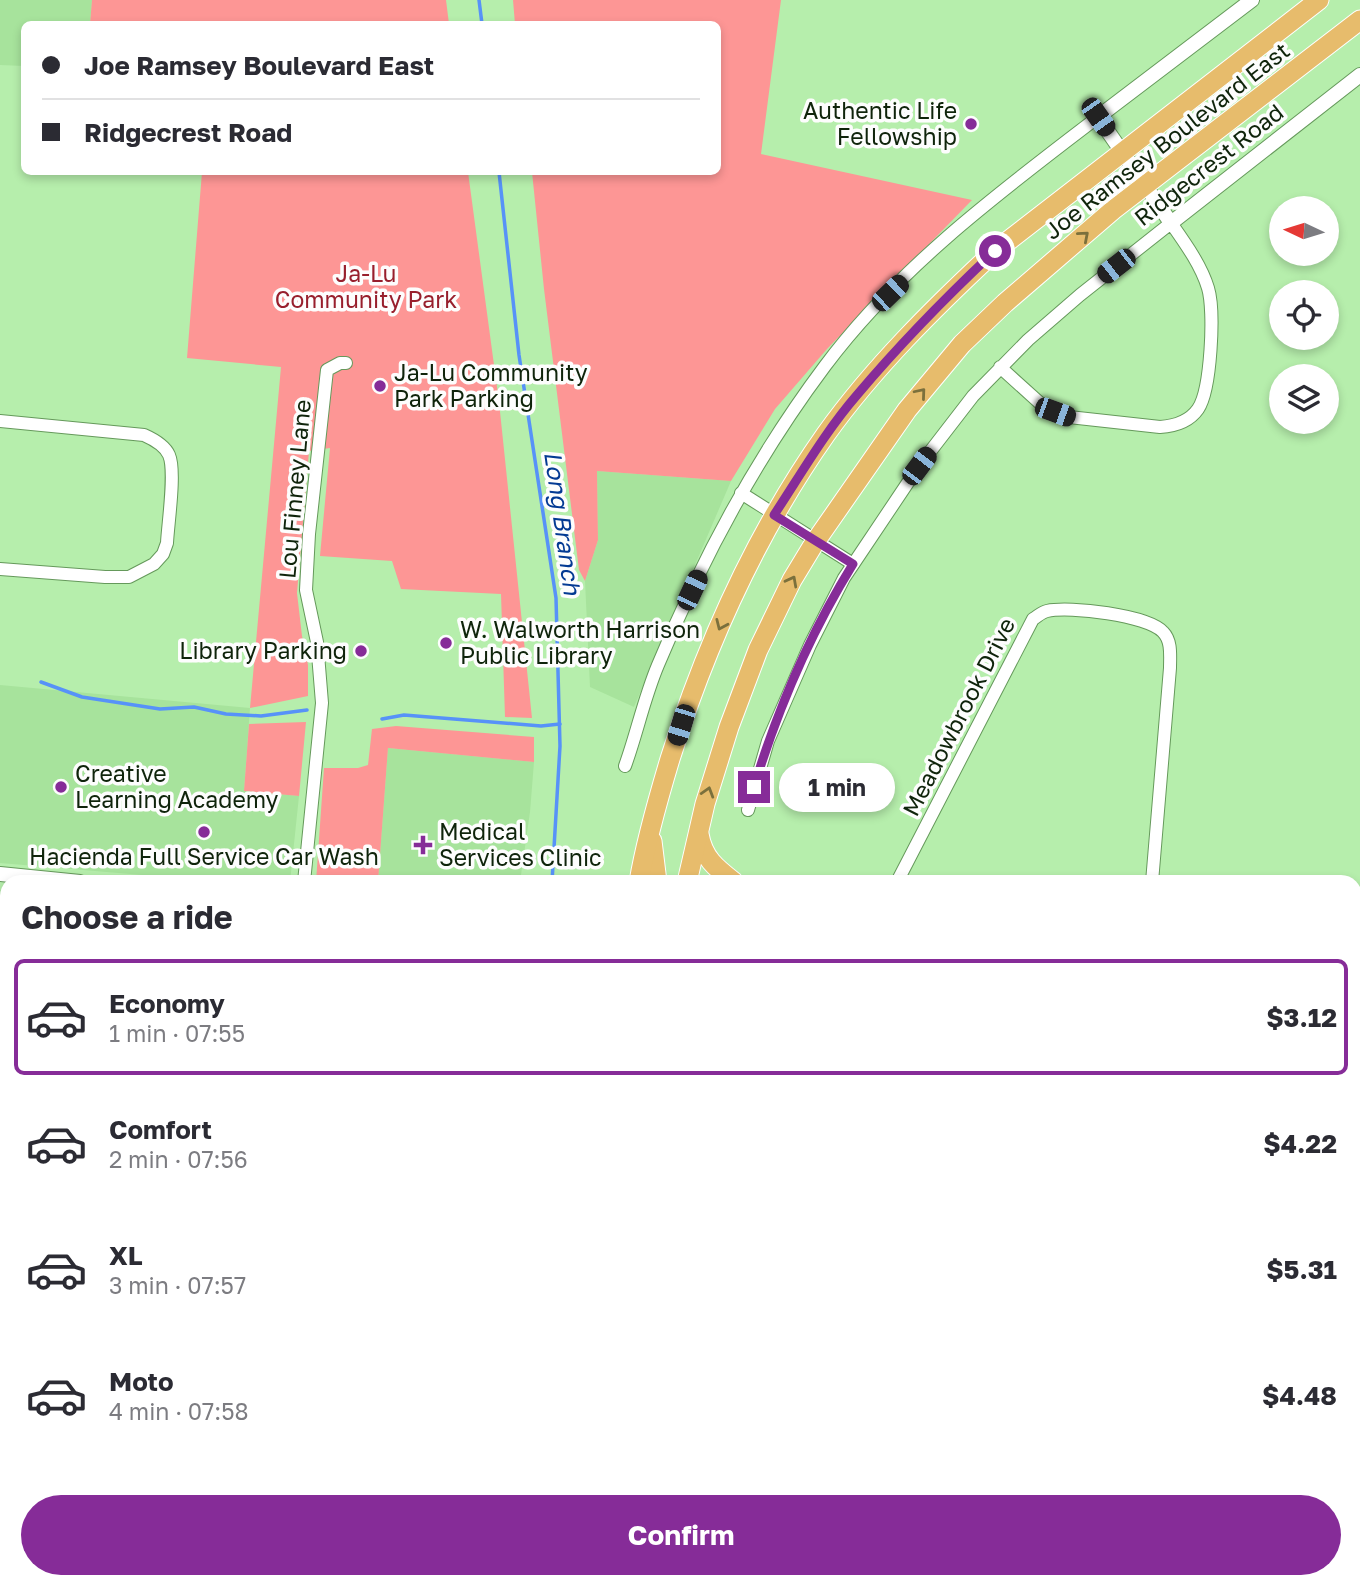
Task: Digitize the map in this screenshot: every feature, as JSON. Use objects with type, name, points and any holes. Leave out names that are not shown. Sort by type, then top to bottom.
[{"type":"highway","name":"Joe Ramsey Boulevard East","points":[[640,875],[651,823],[701,669],[774,515],[826,435],[856,396],[952,292],[995,251],[1318,0]]},
{"type":"highway","name":"Joe Ramsey Boulevard East","points":[[689,875],[698,831],[729,727],[758,650],[792,580],[815,541],[907,410],[962,344],[1113,210],[1360,20]]},
{"type":"highway","points":[[651,823],[656,875]]},
{"type":"highway","points":[[698,831],[702,850],[713,865],[725,875]]},
{"type":"street","points":[[625,766],[658,666],[711,548],[741,493],[786,421],[826,364],[864,320],[965,222],[1252,0]]},
{"type":"street","name":"Ridgecrest Road","points":[[748,810],[768,741],[810,645],[853,564],[919,466],[973,396],[1000,367],[1080,295],[1360,75]]},
{"type":"street","points":[[1000,367],[1042,405],[1069,417],[1172,426],[1193,415],[1205,396],[1211,343],[1208,285],[1191,253],[1098,117]]},
{"type":"street","name":"Lou Finney Lane","points":[[305,875],[322,703],[317,642],[307,601],[309,534],[327,370],[346,363]]},
{"type":"street","points":[[0,421],[144,435],[169,453],[172,467],[167,543],[163,554],[144,570],[129,577],[105,577],[0,569]]},
{"type":"street","points":[[741,493],[853,564]]},
{"type":"street","name":"Meadowbrook Drive","points":[[901,875],[1033,619],[1048,611],[1063,610],[1115,614],[1141,620],[1163,631],[1169,641],[1170,668],[1153,875]]},
{"type":"shaded area","points":[[0,0],[92,0],[90,21],[21,21],[21,66],[0,65]]},
{"type":"shaded area","points":[[597,471],[731,481],[634,707],[590,687],[585,581],[598,540]]},
{"type":"shaded area","points":[[0,685],[250,708],[244,791],[299,796],[291,875],[142,875],[0,863]]},
{"type":"shaded area","points":[[388,748],[534,762],[521,875],[379,875]]},
{"type":"green space","points":[[92,0],[446,0],[449,21],[90,21]]},
{"type":"green space","points":[[513,0],[781,0],[761,154],[972,200],[827,349],[775,409],[731,481],[597,471],[598,540],[585,581],[579,570],[532,175],[721,175],[721,21],[515,21]]},
{"type":"green space","name":"Ja-Lu Community Park","points":[[202,175],[468,175],[499,402],[532,718],[505,717],[501,594],[401,589],[392,561],[320,556],[330,448],[309,451],[297,593],[308,665],[308,696],[250,708],[281,367],[187,358]]},
{"type":"green space","points":[[306,722],[299,796],[244,791],[249,724]]},
{"type":"green space","points":[[396,726],[534,737],[534,762],[388,748],[379,875],[316,875],[324,768],[358,768],[368,765],[372,729]]},
{"type":"waterway","name":"Long Branch","points":[[479,0],[482,21]]},
{"type":"waterway","name":"Long Branch","points":[[499,175],[519,355],[556,598],[560,746],[552,875]]},
{"type":"waterway","points":[[41,682],[82,697],[160,709],[194,707],[226,714],[261,716],[307,710]]},
{"type":"waterway","points":[[382,719],[404,715],[541,726],[560,724]]},
{"type":"place","name":"Authentic Life Fellowship","points":[[971,124]]},
{"type":"place","name":"Ja-Lu Community Park Parking","points":[[380,386]]},
{"type":"place","name":"W. Walworth Harrison Public Library","points":[[446,643]]},
{"type":"place","name":"Library Parking","points":[[361,651]]},
{"type":"place","name":"Creative Learning Academy","points":[[61,787]]},
{"type":"place","name":"Hacienda Full Service Car Wash","points":[[204,832]]},
{"type":"place","name":"Medical Services Clinic","points":[[423,845]]},
{"type":"route","points":[[754,787],[768,741],[810,645],[853,564],[774,515],[826,435],[856,396],[897,349],[995,251]]}]
